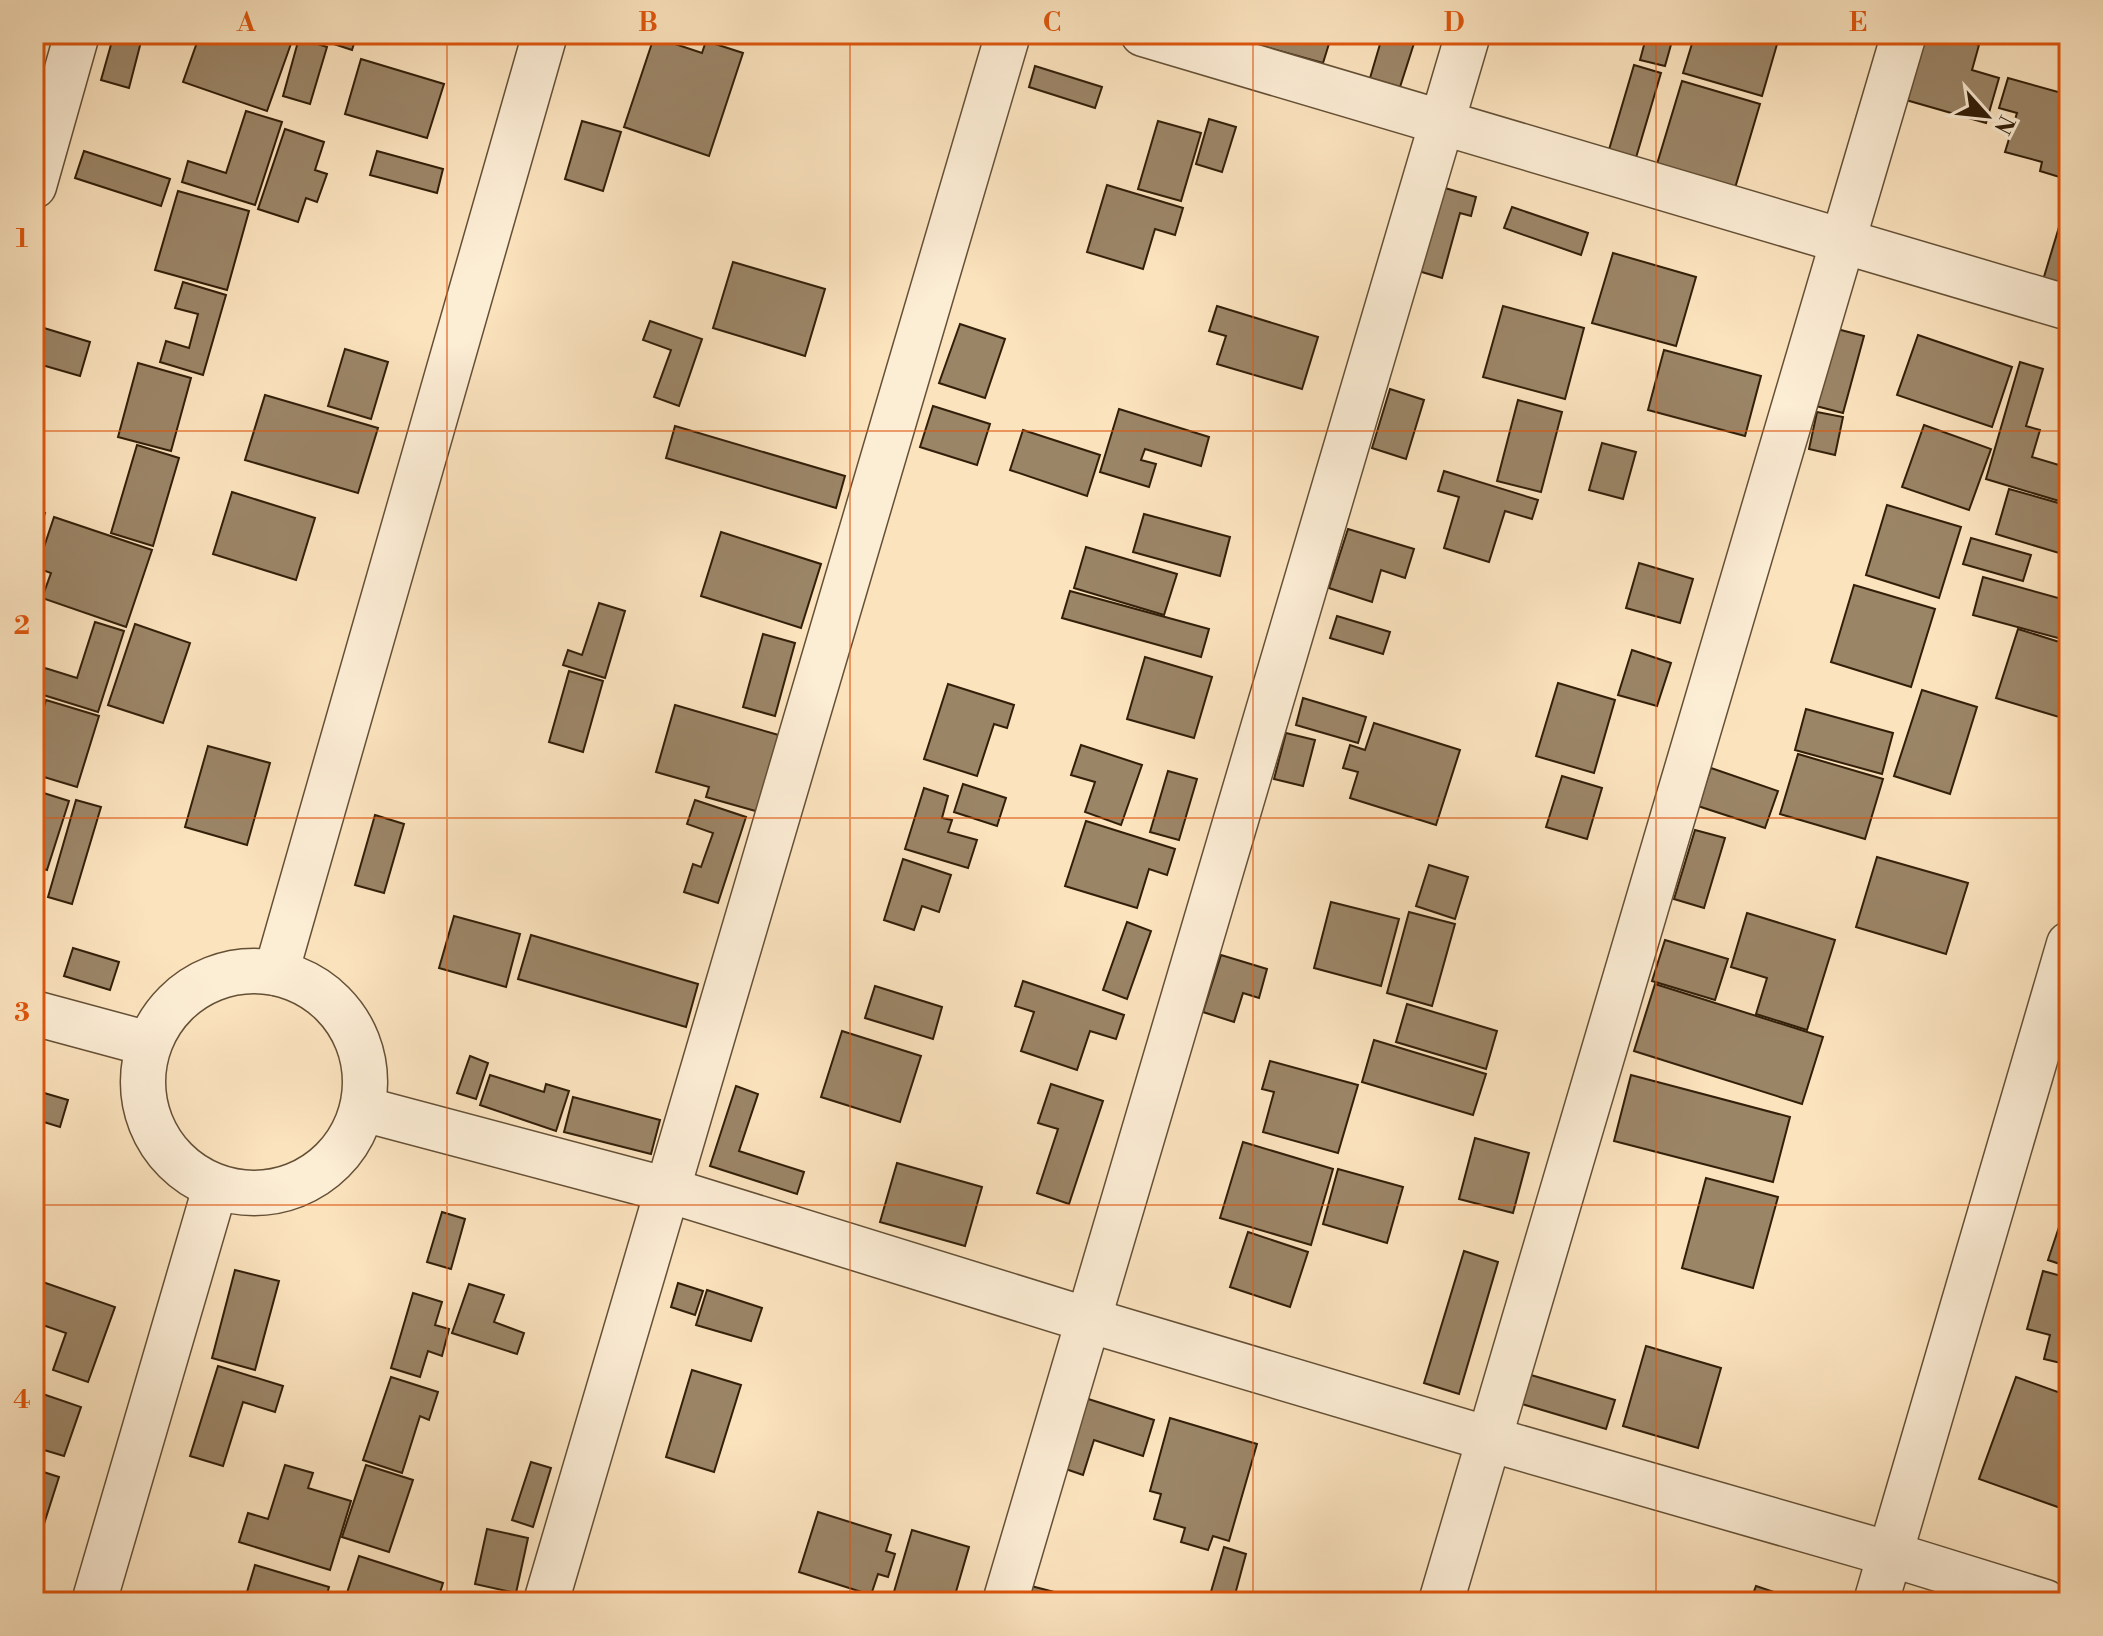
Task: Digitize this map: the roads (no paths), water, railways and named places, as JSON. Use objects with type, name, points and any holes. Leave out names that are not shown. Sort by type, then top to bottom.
[{"type":"street","points":[[34,186],[77,34]]},
{"type":"street","points":[[276,973],[545,34]]},
{"type":"street","points":[[546,1602],[1008,34]]},
{"type":"street","points":[[1143,34],[2069,308]]},
{"type":"street","points":[[1005,1602],[1468,34]]},
{"type":"street","points":[[1441,1602],[1904,34]]},
{"type":"street","points":[[1876,1602],[2069,944]]},
{"type":"street","points":[[250,971],[276,973],[300,980],[323,994],[341,1011],[355,1033],[363,1057],[366,1083],[363,1109],[354,1133],[339,1155],[320,1173],[272,1193],[246,1194],[215,1188],[194,1177],[171,1157],[154,1132],[145,1104],[143,1073],[149,1044],[161,1020],[200,985],[224,975],[250,971]]},
{"type":"street","points":[[34,1013],[149,1044]]},
{"type":"street","points":[[363,1109],[668,1190],[1088,1320],[2045,1602]]},
{"type":"street","points":[[94,1602],[215,1188]]}]
